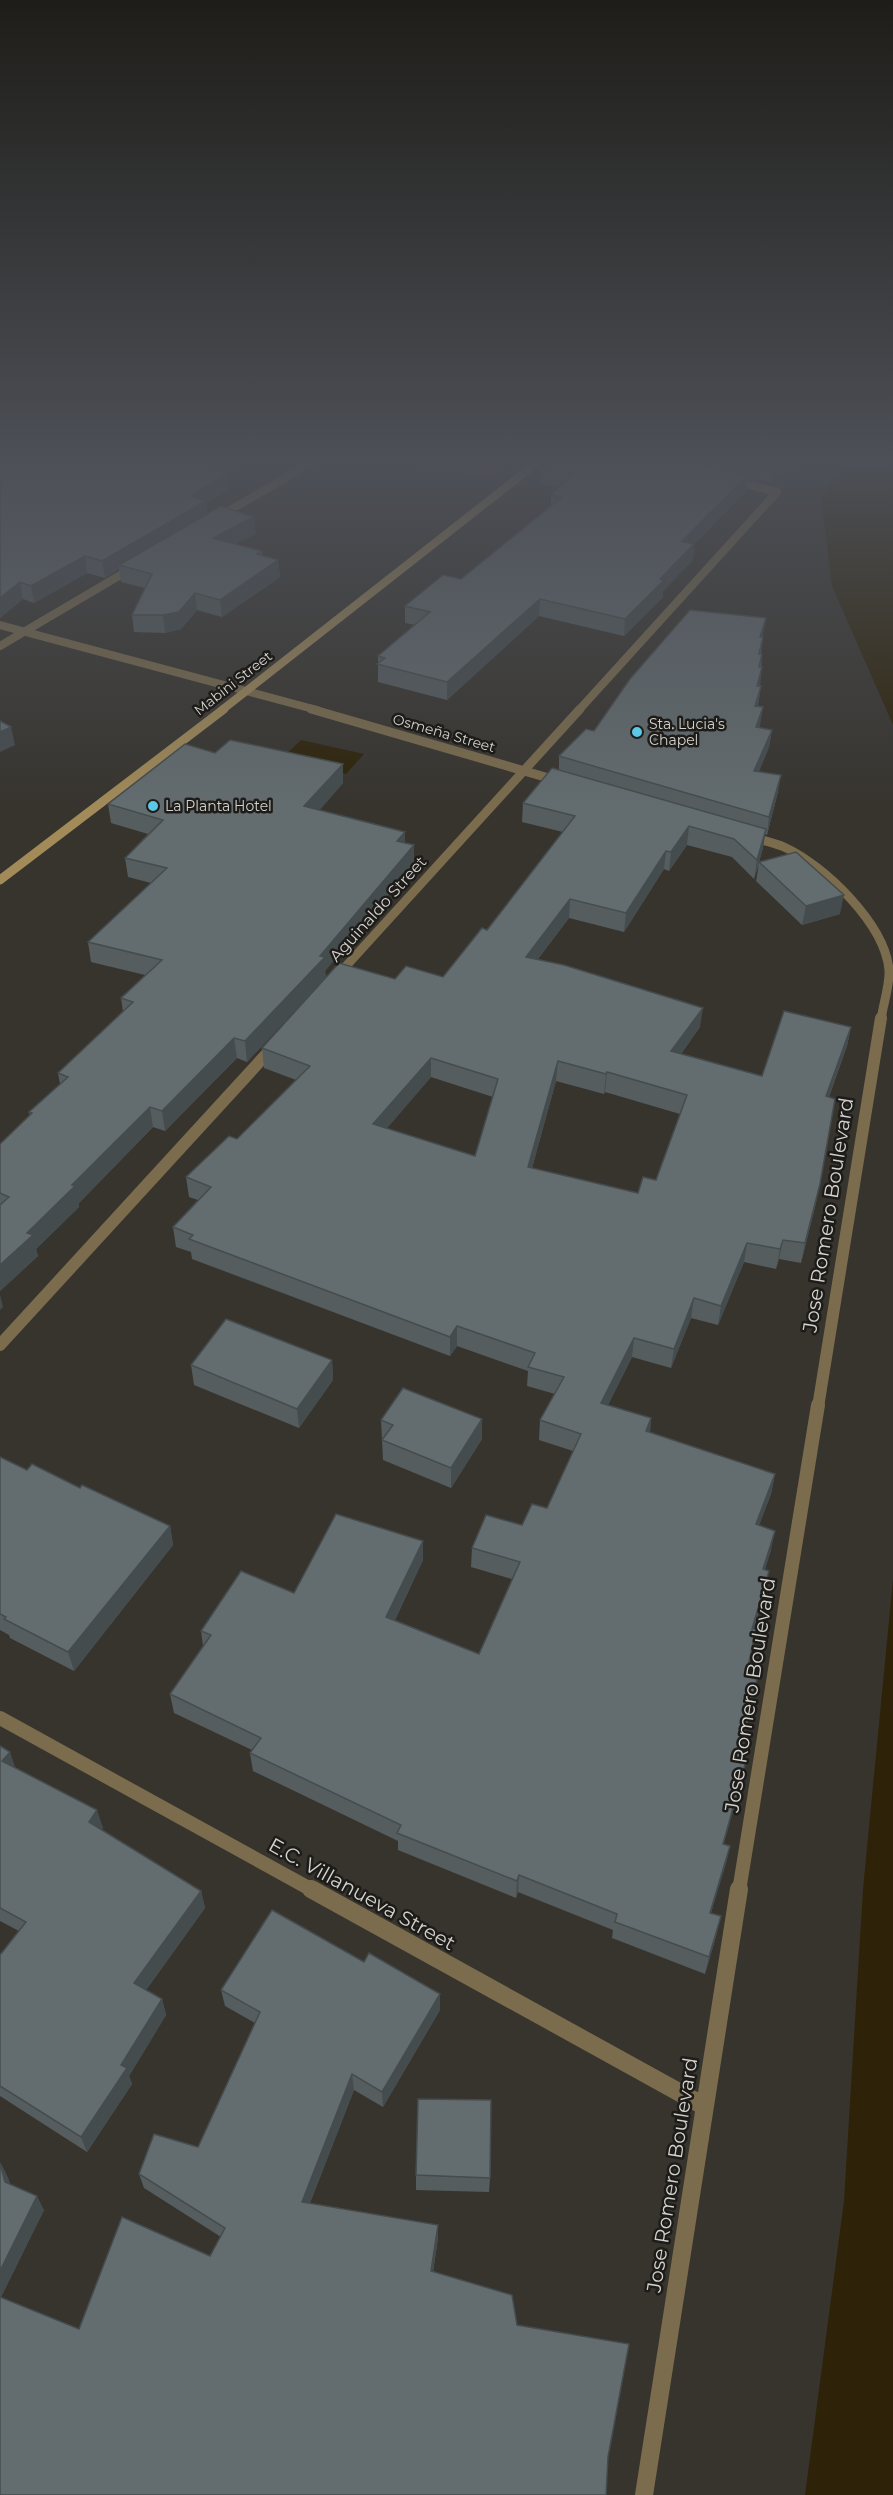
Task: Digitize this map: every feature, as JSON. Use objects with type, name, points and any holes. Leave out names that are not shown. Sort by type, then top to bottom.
[{"type":"street","points":[[0,646],[115,578]]},
{"type":"street","name":"Mabini Street","points":[[0,880],[390,578]]},
{"type":"street","name":"Aguinaldo Street","points":[[331,982],[699,578]]},
{"type":"street","name":"Osmeña Street","points":[[0,625],[248,690],[570,784]]},
{"type":"street","name":"Jose Romero Boulevard","points":[[644,2495],[704,2106],[889,970],[880,940],[860,907],[822,872],[785,847],[740,833]]},
{"type":"street","points":[[0,1345],[283,1035]]},
{"type":"street","name":"E.C. Villanueva Street","points":[[0,1718],[704,2106]]},
{"type":"shaded area","points":[[831,578],[893,578],[893,725],[832,586]]},
{"type":"shaded area","points":[[301,740],[364,754],[346,774],[281,759]]},
{"type":"shaded area","points":[[893,1579],[893,2495],[805,2495],[844,2201],[863,1889]]},
{"type":"building","points":[[0,578],[45,578],[31,586],[20,582],[0,598]]},
{"type":"building","points":[[150,578],[251,578],[220,600],[195,593],[179,612],[163,615],[132,615]]},
{"type":"building","points":[[439,578],[664,580],[625,619],[540,599],[447,682],[377,664],[385,658],[378,656],[430,612],[405,606]]},
{"type":"building","points":[[690,610],[766,618],[760,637],[763,637],[759,667],[762,667],[757,686],[761,686],[755,706],[763,707],[756,727],[772,730],[754,771],[781,775],[769,817],[559,756],[586,729],[594,731],[630,679]]},
{"type":"building","points":[[0,721],[11,727],[0,732]]},
{"type":"building","points":[[230,740],[343,764],[304,806],[405,832],[397,841],[414,845],[320,956],[325,957],[245,1041],[234,1038],[162,1111],[150,1107],[27,1233],[33,1235],[0,1265],[0,1205],[9,1197],[0,1193],[0,1144],[32,1113],[29,1112],[68,1077],[58,1073],[133,1002],[121,998],[162,960],[88,942],[167,868],[125,858],[163,820],[108,804],[185,744],[215,753]]},
{"type":"building","points":[[552,768],[766,829],[757,860],[734,839],[689,826],[671,852],[666,851],[626,913],[570,899],[526,957],[564,965],[703,1008],[671,1051],[762,1076],[784,1011],[851,1027],[826,1096],[835,1099],[820,1184],[805,1243],[783,1240],[780,1249],[747,1243],[721,1306],[694,1298],[674,1349],[634,1338],[601,1403],[651,1418],[646,1431],[775,1474],[756,1524],[775,1531],[763,1569],[769,1571],[752,1629],[756,1629],[746,1676],[757,1679],[739,1759],[746,1761],[723,1844],[730,1846],[710,1913],[721,1916],[709,1957],[615,1922],[617,1914],[519,1875],[517,1881],[397,1833],[401,1825],[250,1753],[261,1738],[170,1694],[211,1635],[201,1631],[241,1571],[294,1593],[336,1514],[423,1541],[386,1617],[479,1654],[520,1562],[472,1548],[486,1515],[522,1525],[532,1504],[547,1508],[581,1434],[540,1420],[564,1377],[528,1367],[535,1353],[457,1326],[450,1337],[189,1239],[193,1235],[173,1227],[211,1187],[186,1177],[229,1136],[237,1139],[310,1066],[262,1048],[339,963],[395,979],[406,966],[443,977],[482,928],[487,930],[575,816],[523,803]],"holes":[[[431,1058],[498,1079],[475,1156],[373,1124]],[[558,1061],[606,1074],[607,1072],[687,1095],[656,1180],[643,1177],[638,1193],[528,1167]]]},
{"type":"building","points":[[796,852],[844,895],[806,906],[759,862]]},
{"type":"building","points":[[226,1319],[332,1360],[297,1409],[191,1365]]},
{"type":"building","points":[[403,1388],[482,1419],[451,1468],[382,1440],[393,1425],[381,1420]]},
{"type":"building","points":[[0,1457],[27,1470],[32,1464],[80,1488],[82,1485],[170,1526],[68,1652],[4,1619],[6,1617],[0,1614]]},
{"type":"building","points":[[0,1746],[10,1752],[2,1761],[97,1810],[89,1822],[201,1891],[134,1983],[162,1999],[121,2065],[127,2068],[81,2137],[0,2086],[0,1955],[26,1922],[0,1908]]},
{"type":"building","points":[[272,1910],[364,1962],[369,1953],[440,1994],[382,2092],[352,2074],[302,2202],[438,2225],[431,2271],[512,2295],[517,2325],[629,2344],[608,2457],[606,2495],[0,2495],[0,2297],[79,2329],[122,2217],[210,2256],[225,2228],[139,2174],[154,2134],[198,2147],[260,2012],[221,1990]]},
{"type":"building","points":[[418,2099],[491,2100],[490,2178],[416,2175]]},
{"type":"building","points":[[0,2163],[5,2182],[37,2196],[0,2271]]},
{"type":"place","name":"Sta. Lucia's Chapel","points":[[637,732]]},
{"type":"place","name":"La Planta Hotel","points":[[153,806]]}]
